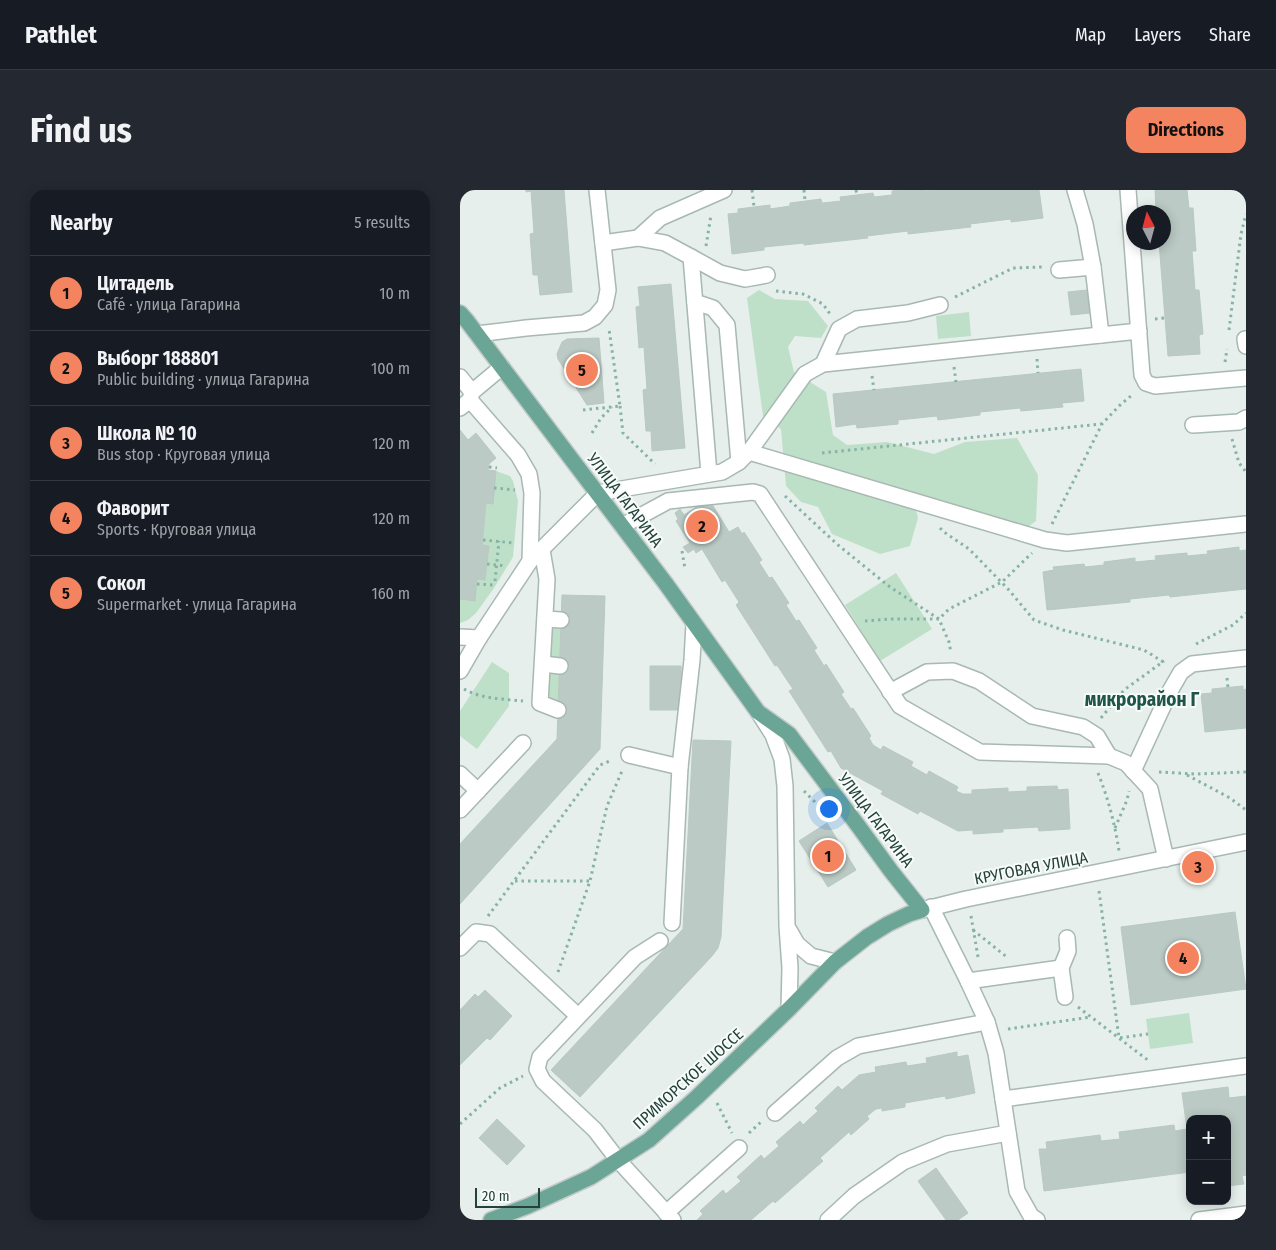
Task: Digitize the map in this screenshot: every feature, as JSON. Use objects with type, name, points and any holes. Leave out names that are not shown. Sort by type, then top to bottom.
[{"type":"main road","name":"УЛИЦА ГАГАРИНА","points":[[460,313],[666,584],[758,712],[789,734],[891,871],[926,908]]},
{"type":"main road","name":"КРУГОВАЯ УЛИЦА","points":[[835,962],[867,937],[888,924],[926,908]]},
{"type":"main road","name":"ПРИМОРСКОЕ ШОССЕ","points":[[491,1220],[528,1206],[590,1177],[649,1140],[789,1009],[835,962]]},
{"type":"street","points":[[477,334],[584,323],[595,318],[605,305],[608,290],[597,190]]},
{"type":"street","points":[[638,238],[660,218],[724,190]]},
{"type":"street","points":[[1075,190],[1085,224],[1093,267],[1101,335]]},
{"type":"street","points":[[1128,190],[1142,375],[1146,384],[1154,386],[1246,378]]},
{"type":"street","points":[[603,243],[638,238],[664,243],[720,273],[745,279],[767,275]]},
{"type":"street","points":[[697,261],[695,302],[710,474]]},
{"type":"street","points":[[1060,270],[1093,267]]},
{"type":"street","points":[[695,302],[714,308],[727,325],[744,457]]},
{"type":"street","points":[[823,364],[839,329],[857,319],[908,313],[940,305]]},
{"type":"street","points":[[460,671],[479,638],[530,561],[598,493],[722,472],[744,457],[805,374],[823,364],[1139,331]]},
{"type":"street","points":[[1245,339],[1246,346]]},
{"type":"street","points":[[467,400],[502,367]]},
{"type":"street","points":[[460,377],[467,400],[518,455],[528,474],[532,493],[530,561]]},
{"type":"street","points":[[1193,425],[1239,422],[1246,418]]},
{"type":"street","points":[[744,457],[1045,540],[1067,543],[1246,524]]},
{"type":"street","points":[[622,526],[668,501],[753,492],[760,494],[900,706],[980,752],[1110,756],[1126,763],[1150,789],[1166,859]]},
{"type":"street","points":[[542,550],[547,579],[540,704],[558,710]]},
{"type":"street","points":[[545,619],[561,620]]},
{"type":"street","points":[[672,923],[680,767],[692,660],[694,624]]},
{"type":"street","points":[[460,637],[479,638]]},
{"type":"street","points":[[1133,771],[1170,691],[1181,672],[1192,664],[1246,658]]},
{"type":"street","points":[[543,664],[560,666]]},
{"type":"street","points":[[890,692],[927,672],[953,670],[979,681],[1032,716],[1082,727],[1097,736],[1110,756]]},
{"type":"street","name":"УЛИЦА ГАГАРИНА","points":[[758,712],[774,735],[782,759],[785,786],[787,926],[790,968],[789,1009]]},
{"type":"street","points":[[460,810],[523,743]]},
{"type":"street","points":[[629,755],[680,767]]},
{"type":"street","points":[[460,774],[478,791]]},
{"type":"street","name":"КРУГОВАЯ УЛИЦА","points":[[926,908],[1246,842]]},
{"type":"street","points":[[926,908],[975,980],[996,1053],[1016,1191],[1031,1219]]},
{"type":"street","points":[[787,926],[797,944],[811,956],[835,962]]},
{"type":"street","points":[[460,948],[476,932],[490,934],[578,1016]]},
{"type":"street","points":[[1065,997],[1061,968],[1068,951],[1067,938]]},
{"type":"street","points":[[660,941],[635,957],[578,1016],[540,1057],[537,1069],[543,1081],[595,1130],[618,1160],[670,1216],[739,1148]]},
{"type":"street","points":[[975,980],[1061,968]]},
{"type":"street","points":[[775,1113],[837,1058],[858,1046],[988,1027]]},
{"type":"street","points":[[1003,1099],[1246,1066]]},
{"type":"street","points":[[828,1220],[854,1196],[903,1162],[946,1144],[1008,1133]]},
{"type":"street","points":[[1199,1220],[1246,1214]]},
{"type":"path","points":[[752,190],[754,207]]},
{"type":"path","points":[[804,190],[805,201]]},
{"type":"path","points":[[856,190],[857,195]]},
{"type":"path","points":[[697,261],[711,216],[716,207]]},
{"type":"path","points":[[1229,331],[1241,234],[1246,214]]},
{"type":"path","points":[[940,305],[1013,268],[1038,266],[1060,270]]},
{"type":"path","points":[[745,279],[780,292],[803,294],[823,304],[839,329]]},
{"type":"path","points":[[605,305],[623,433],[653,463],[676,480]]},
{"type":"path","points":[[1222,380],[1227,347]]},
{"type":"path","points":[[583,410],[620,406]]},
{"type":"path","points":[[592,433],[601,418],[612,407]]},
{"type":"path","points":[[1228,422],[1239,463],[1246,472]]},
{"type":"path","points":[[819,454],[1102,424]]},
{"type":"path","points":[[488,467],[497,468]]},
{"type":"path","points":[[494,488],[504,489]]},
{"type":"path","points":[[781,492],[838,545],[890,587],[939,619],[949,642],[953,670]]},
{"type":"path","points":[[938,526],[970,549],[1034,620],[1063,630],[1144,650],[1181,672]]},
{"type":"path","points":[[483,540],[518,543]]},
{"type":"path","points":[[494,586],[499,542]]},
{"type":"path","points":[[682,551],[685,569]]},
{"type":"path","points":[[487,564],[497,565]]},
{"type":"path","points":[[477,584],[487,585]]},
{"type":"path","points":[[460,687],[471,693],[513,700]]},
{"type":"path","points":[[476,932],[600,765],[629,755]]},
{"type":"path","points":[[551,990],[590,881],[607,806],[629,755]]},
{"type":"path","points":[[1092,756],[1106,793],[1119,851]]},
{"type":"path","points":[[1115,828],[1127,800],[1133,771],[1196,774],[1246,772]]},
{"type":"path","points":[[1184,773],[1230,798],[1246,810]]},
{"type":"path","points":[[514,880],[590,881]]},
{"type":"path","points":[[1099,890],[1119,1038]]},
{"type":"path","points":[[972,916],[975,980]]},
{"type":"path","points":[[973,930],[1026,973]]},
{"type":"path","points":[[1065,997],[1169,1076]]},
{"type":"path","points":[[988,1027],[1091,1017]]},
{"type":"path","points":[[1119,1038],[1148,1034]]},
{"type":"path","points":[[460,1124],[500,1088],[537,1069]]},
{"type":"path","points":[[715,1098],[739,1148]]},
{"type":"green space","points":[[759,290],[775,299],[808,301],[828,326],[821,338],[795,336],[788,347],[794,372],[826,392],[833,435],[847,445],[887,442],[934,454],[965,442],[1017,438],[1038,475],[1036,521],[1025,529],[1013,521],[911,492],[918,518],[910,546],[880,554],[832,534],[818,507],[801,502],[786,486],[781,429],[763,416],[747,298]]},
{"type":"green space","points":[[969,312],[971,336],[938,339],[936,316]]},
{"type":"green space","points":[[496,471],[510,476],[518,501],[513,557],[476,613],[468,620],[460,623],[460,599],[475,601],[477,579],[485,580],[489,546],[482,545],[486,503]]},
{"type":"green space","points":[[896,573],[932,629],[880,661],[845,605]]},
{"type":"green space","points":[[561,625],[560,661],[548,657],[550,629]]},
{"type":"green space","points":[[492,662],[509,673],[509,706],[477,749],[460,736],[460,711]]},
{"type":"green space","points":[[560,671],[558,704],[546,697],[547,675]]},
{"type":"green space","points":[[1189,1013],[1193,1043],[1150,1049],[1146,1019]]},
{"type":"building","points":[[526,190],[564,190],[572,292],[540,295],[538,275],[533,275],[530,234],[534,233],[531,191],[526,192]]},
{"type":"building","points":[[1039,190],[1043,218],[1011,222],[1011,219],[970,224],[971,227],[908,234],[908,231],[867,236],[868,238],[764,247],[764,250],[732,254],[728,214],[738,213],[738,209],[770,205],[770,209],[790,206],[790,203],[821,199],[822,203],[841,201],[840,197],[873,193],[874,197],[892,195],[892,191]]},
{"type":"building","points":[[1155,190],[1187,190],[1189,208],[1193,208],[1196,251],[1192,251],[1195,290],[1199,290],[1203,334],[1199,335],[1200,354],[1168,356],[1160,250],[1171,250],[1171,205],[1156,205]]},
{"type":"building","points":[[671,284],[685,448],[652,451],[651,431],[646,431],[643,390],[647,389],[644,347],[639,348],[636,307],[640,306],[638,287]]},
{"type":"building","points":[[1087,290],[1090,313],[1071,315],[1068,292]]},
{"type":"building","points":[[599,338],[604,403],[587,405],[558,359],[557,354],[562,342],[567,339]]},
{"type":"building","points":[[1081,369],[1084,401],[1062,403],[1063,407],[1021,411],[1020,408],[980,412],[980,415],[938,420],[937,416],[898,420],[898,424],[857,428],[856,424],[836,427],[833,394]]},
{"type":"building","points":[[460,430],[468,440],[476,433],[496,458],[489,464],[488,470],[496,471],[493,504],[486,503],[482,545],[489,546],[485,580],[477,579],[475,601],[460,599]]},
{"type":"building","points":[[709,499],[729,532],[738,527],[742,534],[744,532],[762,560],[759,562],[769,578],[772,577],[789,603],[786,605],[796,621],[799,620],[817,648],[814,650],[824,666],[826,664],[844,692],[841,694],[851,709],[853,708],[871,736],[869,738],[873,745],[881,750],[883,746],[913,762],[911,766],[927,775],[929,771],[958,787],[956,791],[963,794],[972,794],[972,790],[1008,788],[1008,792],[1027,791],[1027,787],[1057,786],[1058,790],[1068,789],[1070,829],[1039,831],[1038,827],[1003,829],[1003,832],[973,834],[973,830],[958,831],[920,811],[918,814],[881,794],[883,791],[841,768],[831,751],[828,752],[789,691],[793,689],[777,665],[775,666],[736,605],[739,602],[725,580],[722,582],[702,549],[696,553],[694,549],[688,553],[683,547],[690,543],[676,521],[678,519],[675,513],[680,509],[684,515]]},
{"type":"building","points":[[1239,547],[1239,551],[1246,550],[1246,589],[1130,599],[1130,602],[1047,610],[1043,572],[1054,570],[1053,567],[1084,564],[1085,567],[1104,565],[1104,562],[1135,558],[1135,562],[1156,560],[1155,556],[1187,553],[1187,556],[1208,554],[1207,551]]},
{"type":"building","points":[[562,595],[605,596],[600,749],[460,904],[460,844],[557,739]]},
{"type":"building","points":[[650,666],[681,666],[682,710],[650,710]]},
{"type":"building","points":[[1243,686],[1243,690],[1246,689],[1246,728],[1205,732],[1201,694],[1212,693],[1212,689]]},
{"type":"building","points":[[693,740],[731,741],[721,937],[718,948],[580,1097],[551,1070],[683,929]]},
{"type":"building","points":[[827,823],[856,870],[828,887],[799,841]]},
{"type":"building","points":[[1235,912],[1246,989],[1131,1005],[1121,927]]},
{"type":"building","points":[[485,990],[512,1016],[490,1040],[487,1038],[460,1065],[460,1010],[475,994],[478,997]]},
{"type":"building","points":[[957,1052],[957,1057],[968,1055],[975,1093],[946,1099],[945,1096],[905,1103],[905,1107],[882,1111],[882,1108],[876,1109],[867,1116],[869,1119],[851,1135],[849,1132],[820,1158],[823,1161],[775,1203],[773,1201],[751,1220],[697,1220],[703,1214],[700,1211],[723,1190],[726,1194],[741,1181],[737,1177],[761,1155],[764,1159],[779,1146],[776,1142],[800,1121],[803,1125],[818,1111],[815,1108],[838,1086],[842,1090],[859,1075],[876,1072],[875,1067],[906,1062],[907,1066],[927,1063],[926,1058]]},
{"type":"building","points":[[1228,1087],[1229,1098],[1246,1096],[1246,1175],[1242,1176],[1244,1184],[1231,1186],[1231,1115],[1186,1115],[1186,1122],[1182,1093]]},
{"type":"building","points":[[497,1119],[525,1146],[507,1165],[479,1138]]},
{"type":"building","points":[[1174,1125],[1175,1131],[1186,1129],[1186,1173],[1044,1191],[1039,1149],[1047,1149],[1046,1142],[1100,1135],[1101,1141],[1120,1139],[1119,1132]]},
{"type":"building","points":[[936,1168],[968,1213],[958,1220],[946,1220],[918,1181]]},
{"type":"place","name":"Сокол","points":[[582,370]]},
{"type":"place","name":"Выборг 188801","points":[[702,526]]},
{"type":"place","name":"Цитадель","points":[[828,856]]},
{"type":"place","name":"Школа № 10","points":[[1198,867]]},
{"type":"place","name":"Фаворит","points":[[1183,958]]},
{"type":"district","name":"микрорайон Г","points":[[1142,699]]}]
